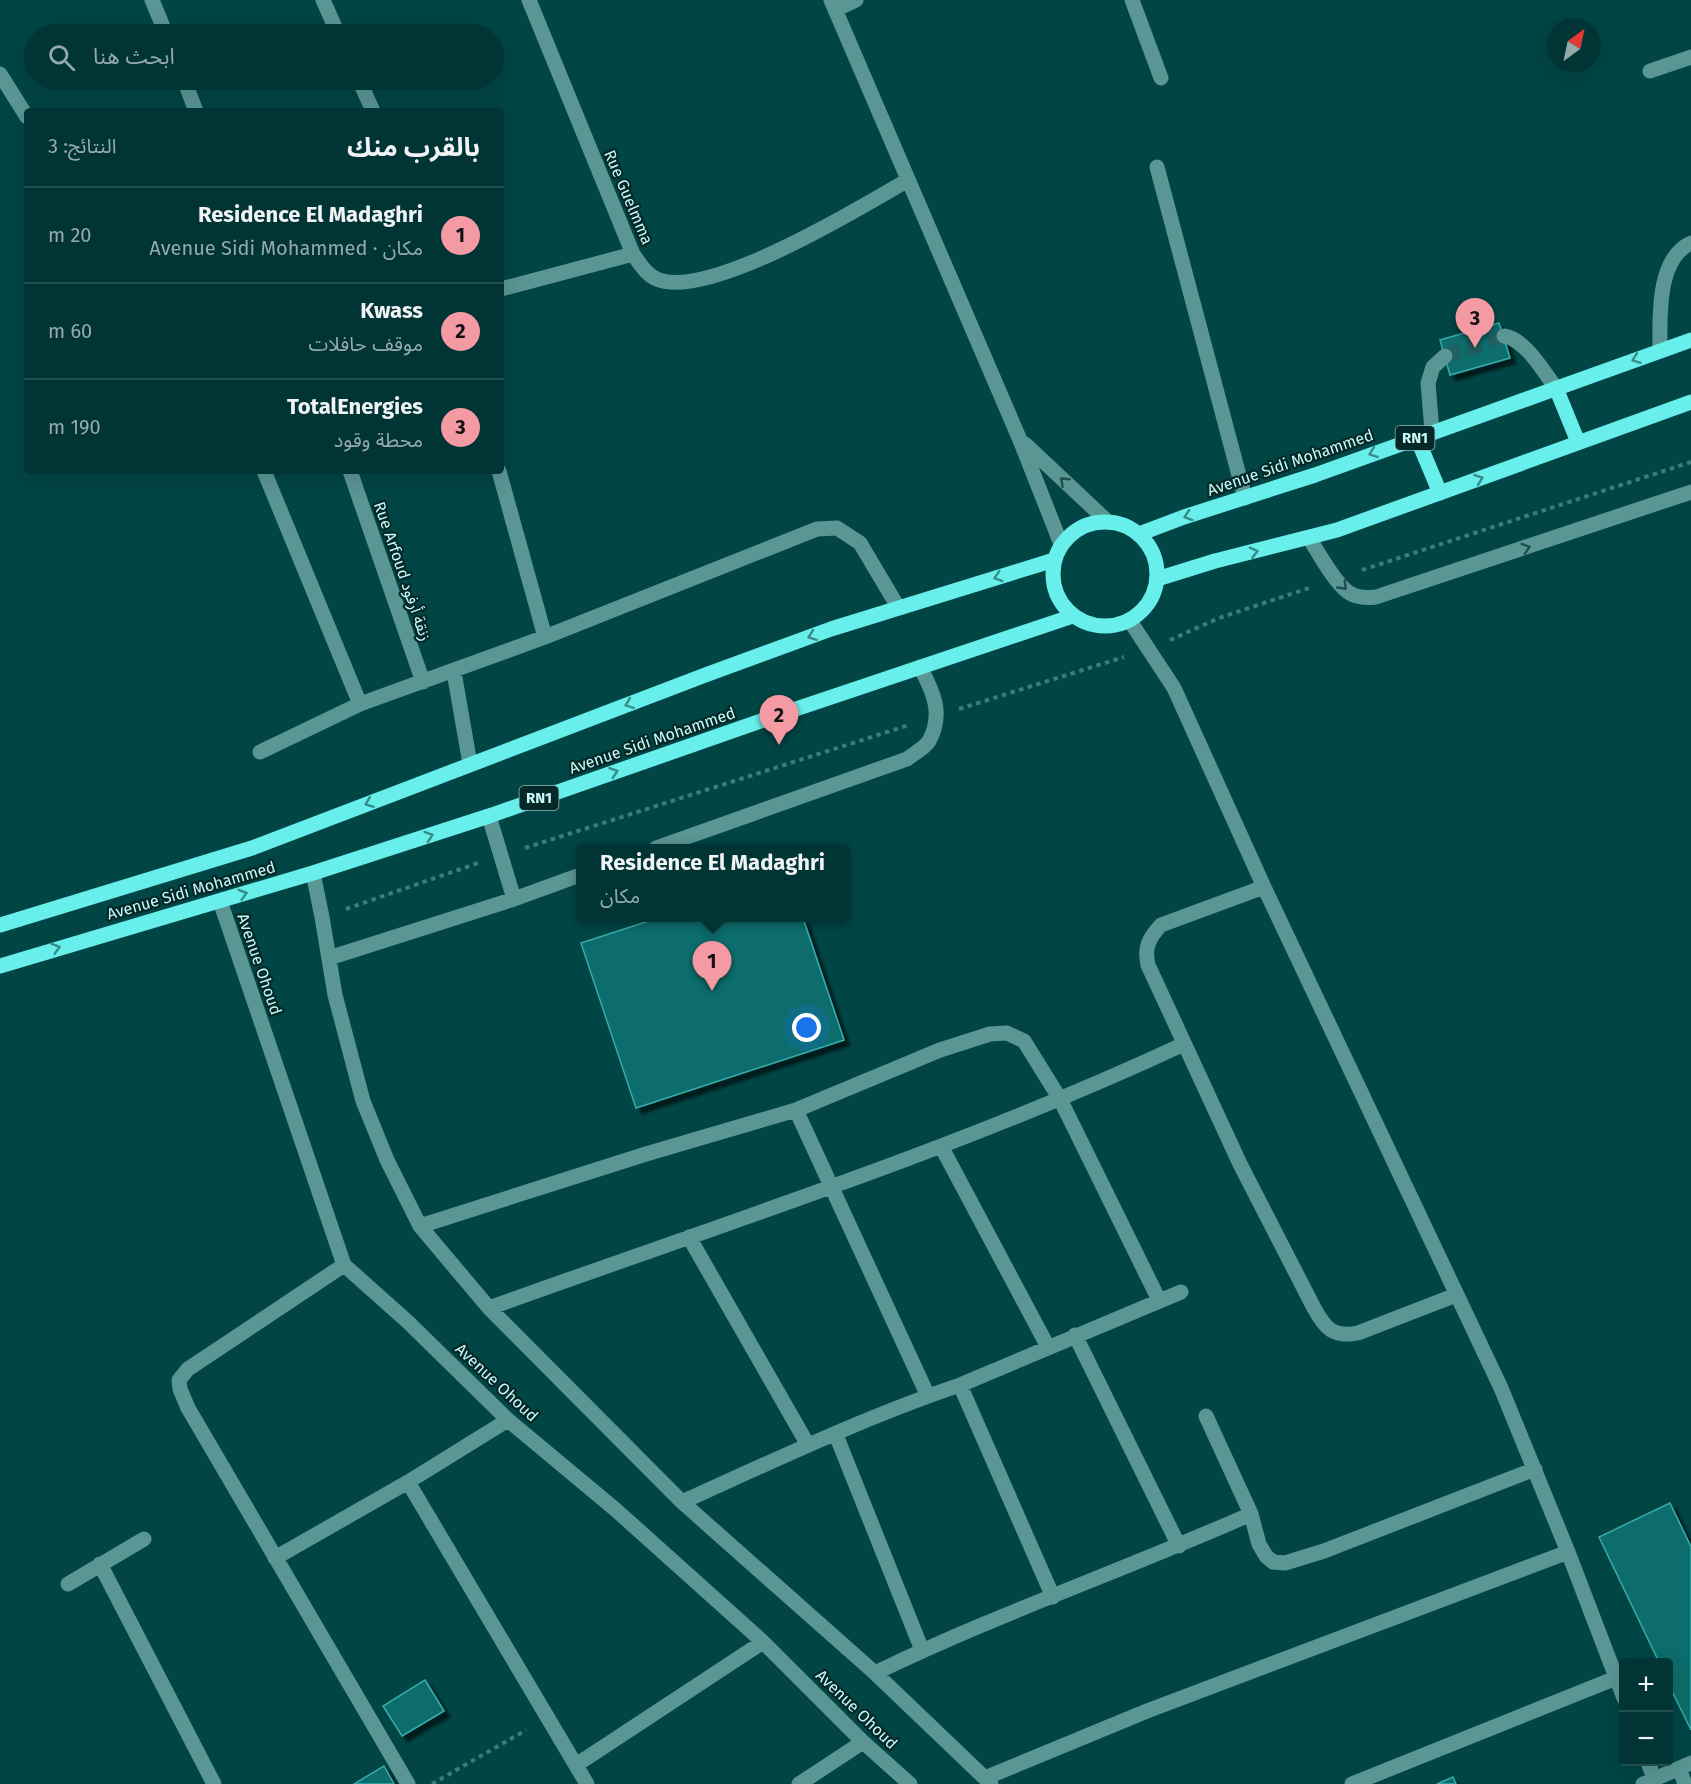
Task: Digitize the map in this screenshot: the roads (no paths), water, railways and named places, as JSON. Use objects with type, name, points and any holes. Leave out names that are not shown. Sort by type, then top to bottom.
[{"type":"main road","name":"Avenue Sidi Mohammed","points":[[1139,534],[1691,340]]},
{"type":"main road","points":[[1556,388],[1578,442]]},
{"type":"main road","points":[[1157,579],[1215,561],[1337,530],[1691,402]]},
{"type":"main road","points":[[1417,438],[1440,493]]},
{"type":"main road","points":[[1107,521],[1124,525],[1139,534],[1150,547],[1156,562],[1155,592],[1149,603],[1130,621],[1111,626],[1091,625],[1073,616],[1062,605],[1055,591],[1052,576],[1054,560],[1061,544],[1074,531],[1089,524],[1107,521]]},
{"type":"main road","name":"Avenue Sidi Mohammed","points":[[0,925],[252,848],[708,674],[898,607],[1054,560]]},
{"type":"main road","name":"Avenue Sidi Mohammed","points":[[0,966],[313,873],[489,816],[778,715],[1073,616]]},
{"type":"street","points":[[152,0],[162,24]]},
{"type":"street","points":[[323,0],[334,24]]},
{"type":"street","name":"Rue Guelmma","points":[[529,0],[633,254],[650,275],[665,281],[685,282],[718,275],[786,247],[908,180]]},
{"type":"street","points":[[856,0],[833,5],[1020,440],[1061,544]]},
{"type":"street","points":[[1132,0],[1161,78]]},
{"type":"street","points":[[1650,72],[1691,57]]},
{"type":"street","points":[[0,74],[24,112]]},
{"type":"street","points":[[188,90],[195,108]]},
{"type":"street","points":[[364,90],[372,108]]},
{"type":"street","points":[[1157,167],[1245,498]]},
{"type":"street","points":[[1660,351],[1659,306],[1666,278],[1680,249],[1691,243]]},
{"type":"street","points":[[504,288],[633,254]]},
{"type":"street","points":[[1504,336],[1512,337],[1521,344],[1556,388]]},
{"type":"street","points":[[1432,431],[1428,383],[1433,367],[1445,356]]},
{"type":"street","points":[[1020,440],[1107,521]]},
{"type":"street","points":[[265,474],[360,704]]},
{"type":"street","name":"Rue Arfoud زنقة أرفود","points":[[351,474],[423,682]]},
{"type":"street","points":[[501,474],[545,638]]},
{"type":"street","points":[[1309,538],[1336,579],[1349,593],[1364,598],[1376,597],[1691,492]]},
{"type":"street","points":[[260,752],[360,704],[545,638],[817,529],[830,527],[842,530],[860,543],[898,607]]},
{"type":"street","points":[[1130,621],[1174,688],[1264,886],[1501,1388],[1568,1552],[1619,1687]]},
{"type":"street","points":[[670,844],[907,759],[929,742],[937,716],[934,692],[920,667]]},
{"type":"street","points":[[454,672],[470,764]]},
{"type":"street","points":[[489,816],[514,899]]},
{"type":"street","points":[[313,873],[335,995],[363,1101],[387,1160],[420,1226],[489,1308],[682,1502],[875,1673],[988,1781],[1147,1711],[1568,1552]]},
{"type":"street","points":[[329,958],[514,899],[576,876]]},
{"type":"street","points":[[1264,886],[1161,925],[1151,936],[1146,947],[1148,965],[1240,1164],[1323,1324],[1337,1333],[1349,1335],[1358,1333],[1456,1295]]},
{"type":"street","name":"Avenue Ohoud","points":[[220,901],[344,1264],[408,1322],[508,1420],[616,1510],[763,1642],[863,1742],[910,1784]]},
{"type":"street","points":[[420,1226],[646,1154],[796,1110],[940,1050],[998,1033],[1012,1034],[1024,1041],[1060,1100],[1159,1300]]},
{"type":"street","points":[[489,1308],[940,1146],[1060,1100],[1184,1044]]},
{"type":"street","points":[[796,1110],[928,1396]]},
{"type":"street","points":[[940,1146],[1048,1347]]},
{"type":"street","points":[[689,1237],[808,1445]]},
{"type":"street","points":[[344,1264],[188,1369],[179,1380],[180,1389],[188,1408],[274,1558],[408,1784]]},
{"type":"street","points":[[682,1502],[808,1445],[960,1385],[1181,1292]]},
{"type":"street","points":[[1075,1335],[1179,1546]]},
{"type":"street","points":[[960,1385],[1053,1597]]},
{"type":"street","points":[[1206,1416],[1251,1514],[1259,1544],[1266,1556],[1273,1562],[1286,1563],[1324,1551],[1535,1469]]},
{"type":"street","points":[[274,1558],[408,1482],[508,1420]]},
{"type":"street","points":[[836,1434],[922,1650]]},
{"type":"street","points":[[408,1482],[587,1784]]},
{"type":"street","points":[[875,1673],[922,1650],[1179,1546],[1251,1514]]},
{"type":"street","points":[[68,1584],[144,1539]]},
{"type":"street","points":[[100,1564],[213,1784]]},
{"type":"street","points":[[576,1765],[763,1642]]},
{"type":"street","points":[[1352,1784],[1616,1678]]},
{"type":"street","points":[[799,1784],[863,1742]]},
{"type":"street","points":[[1648,1766],[1649,1781],[1685,1766],[1685,1784]]},
{"type":"tunnel","points":[[1445,356],[1504,336]]},
{"type":"place","name":"TotalEnergies","points":[[1475,348]]},
{"type":"place","name":"Kwass","points":[[779,745]]},
{"type":"place","name":"Residence El Madaghri","points":[[712,991]]}]
